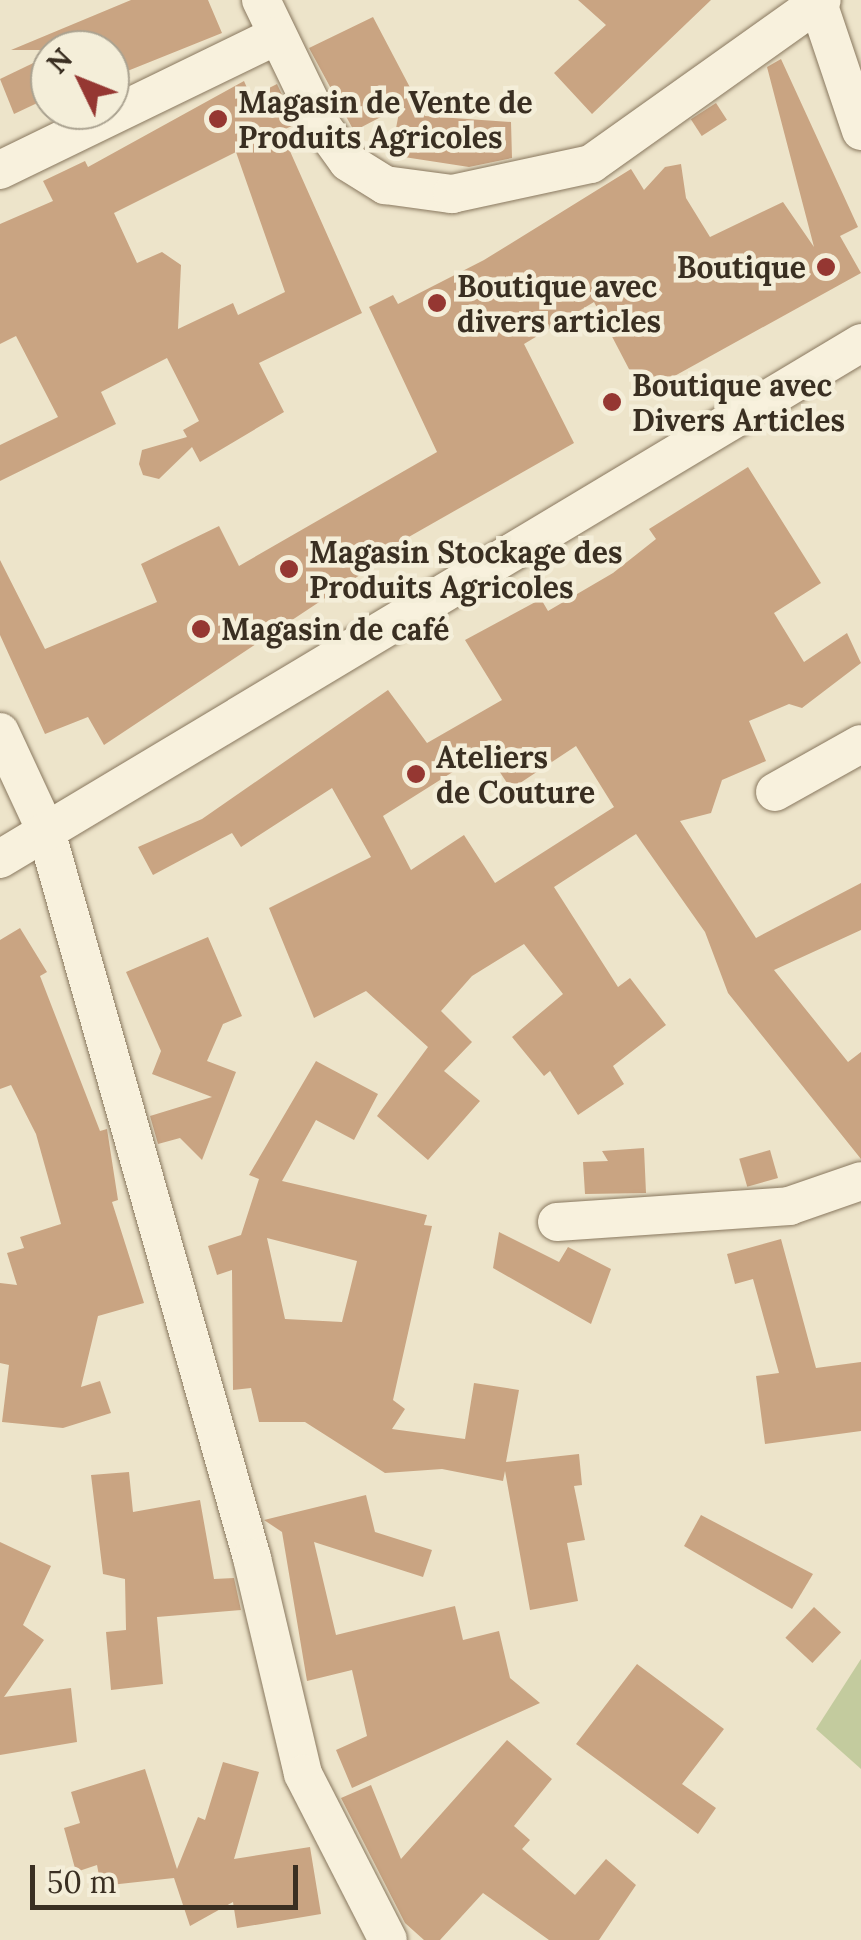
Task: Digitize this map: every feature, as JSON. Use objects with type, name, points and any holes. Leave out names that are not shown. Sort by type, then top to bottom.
[{"type":"street","points":[[261,0],[276,36],[348,162],[385,185],[452,194],[591,164],[820,2],[861,131]]},
{"type":"street","points":[[0,170],[276,36]]},
{"type":"street","points":[[0,859],[861,343]]},
{"type":"street","points":[[0,732],[46,831],[252,1558],[303,1774],[388,1940]]},
{"type":"street","points":[[775,792],[861,744]]},
{"type":"street","points":[[556,1222],[789,1206],[861,1181]]},
{"type":"green space","points":[[861,1659],[861,1769],[816,1729]]},
{"type":"building","points":[[131,0],[208,0],[222,33],[130,70],[130,30],[59,30]]},
{"type":"building","points":[[578,0],[711,0],[592,114],[554,73],[606,25]]},
{"type":"building","points":[[373,17],[425,116],[511,122],[512,158],[469,167],[391,155],[400,107],[354,131],[309,48]]},
{"type":"building","points":[[30,42],[30,50],[11,50]]},
{"type":"building","points":[[781,59],[858,227],[840,236],[861,273],[642,394],[594,302],[524,344],[574,443],[377,555],[381,561],[104,745],[88,717],[45,734],[0,635],[0,560],[45,649],[157,602],[141,564],[219,526],[239,566],[437,452],[369,307],[393,295],[398,304],[484,260],[631,169],[644,190],[665,167],[681,164],[686,198],[710,237],[783,202],[814,247],[767,67]]},
{"type":"building","points":[[30,65],[30,106],[14,114],[0,79]]},
{"type":"building","points":[[244,81],[251,97],[277,84],[296,124],[281,131],[362,313],[259,363],[284,412],[200,462],[192,447],[159,479],[143,475],[139,464],[142,450],[187,437],[183,430],[199,421],[167,358],[101,392],[116,424],[0,481],[0,445],[58,417],[16,336],[0,344],[0,224],[53,201],[43,181],[85,161],[88,167]],"holes":[[[236,152],[285,292],[238,315],[233,303],[178,329],[181,265],[162,252],[137,263],[114,213]]]},
{"type":"building","points":[[716,103],[727,120],[702,136],[691,119]]},
{"type":"building","points":[[748,467],[821,583],[774,613],[804,662],[847,633],[861,663],[802,708],[789,704],[749,721],[766,761],[722,780],[711,813],[680,821],[756,938],[861,883],[861,930],[774,970],[848,1062],[861,1052],[861,1159],[728,993],[705,932],[636,834],[554,887],[618,987],[630,978],[666,1025],[613,1066],[624,1084],[578,1115],[550,1071],[544,1076],[512,1037],[563,994],[524,944],[472,976],[441,1011],[472,1042],[444,1071],[480,1101],[428,1160],[377,1116],[428,1047],[366,991],[314,1018],[269,908],[371,857],[332,788],[241,847],[232,833],[153,875],[138,847],[202,819],[388,690],[427,743],[502,700],[465,640],[541,599],[548,611],[613,573],[656,539],[649,529]],"holes":[[[576,746],[614,807],[495,883],[464,835],[411,870],[383,816],[486,751],[511,789]]]},
{"type":"building","points":[[20,928],[47,972],[40,976],[100,1131],[107,1129],[118,1200],[112,1202],[144,1303],[98,1316],[81,1387],[100,1381],[111,1413],[63,1428],[2,1422],[9,1365],[0,1363],[0,1283],[17,1285],[7,1253],[24,1248],[20,1237],[61,1224],[36,1134],[11,1085],[0,1089],[0,940]]},
{"type":"building","points":[[208,937],[242,1016],[223,1024],[207,1061],[236,1072],[202,1160],[180,1138],[158,1144],[150,1116],[212,1097],[152,1074],[161,1051],[126,972]]},
{"type":"building","points":[[316,1061],[378,1094],[354,1140],[316,1120],[282,1181],[427,1215],[424,1225],[432,1226],[393,1400],[405,1409],[392,1429],[465,1439],[474,1383],[519,1390],[506,1462],[579,1454],[582,1485],[574,1486],[585,1540],[567,1543],[578,1601],[530,1610],[505,1471],[503,1481],[442,1469],[385,1473],[305,1422],[259,1422],[251,1388],[233,1390],[232,1270],[217,1275],[208,1246],[241,1235],[259,1179],[249,1175]],"holes":[[[267,1238],[357,1261],[342,1322],[285,1319]]]},
{"type":"building","points":[[644,1148],[646,1193],[585,1194],[583,1162],[608,1161],[602,1151]]},
{"type":"building","points":[[770,1150],[778,1178],[747,1187],[739,1159]]},
{"type":"building","points":[[499,1232],[559,1262],[568,1247],[611,1269],[591,1324],[493,1268]]},
{"type":"building","points":[[781,1239],[816,1368],[861,1362],[861,1431],[765,1444],[756,1376],[779,1373],[753,1279],[735,1284],[727,1254]]},
{"type":"building","points":[[129,1472],[133,1512],[200,1500],[214,1579],[234,1578],[241,1610],[157,1617],[163,1684],[111,1690],[106,1632],[126,1630],[125,1579],[103,1574],[91,1475]]},
{"type":"building","points":[[366,1495],[375,1532],[432,1550],[423,1577],[314,1542],[336,1635],[455,1606],[463,1640],[499,1631],[510,1678],[540,1703],[352,1788],[336,1750],[367,1736],[352,1670],[307,1681],[282,1532],[264,1520]]},
{"type":"building","points":[[701,1515],[813,1574],[792,1609],[684,1546]]},
{"type":"building","points":[[0,1542],[51,1566],[23,1625],[44,1640],[4,1697],[71,1688],[77,1742],[0,1755]]},
{"type":"building","points":[[814,1607],[841,1632],[812,1663],[785,1638]]},
{"type":"building","points":[[637,1664],[724,1729],[682,1784],[716,1808],[698,1834],[576,1744]]},
{"type":"building","points":[[507,1740],[552,1779],[514,1826],[530,1840],[522,1849],[575,1895],[606,1859],[636,1885],[599,1940],[549,1940],[483,1893],[440,1940],[424,1940],[405,1923],[341,1798],[371,1785],[401,1859]]},
{"type":"building","points":[[223,1762],[259,1772],[234,1859],[310,1847],[321,1914],[237,1928],[233,1902],[190,1926],[174,1878],[101,1886],[97,1865],[76,1872],[64,1828],[80,1823],[71,1792],[145,1769],[177,1869],[198,1817],[205,1820]]},
{"type":"place","name":"Magasin de Vente de Produits Agricoles","points":[[218,119]]},
{"type":"place","name":"Boutique","points":[[826,267]]},
{"type":"place","name":"Boutique avec divers articles","points":[[437,303]]},
{"type":"place","name":"Boutique avec Divers Articles","points":[[612,402]]},
{"type":"place","name":"Magasin Stockage des Produits Agricoles","points":[[289,569]]},
{"type":"place","name":"Magasin de café","points":[[201,629]]},
{"type":"place","name":"Ateliers de Couture","points":[[416,774]]}]
